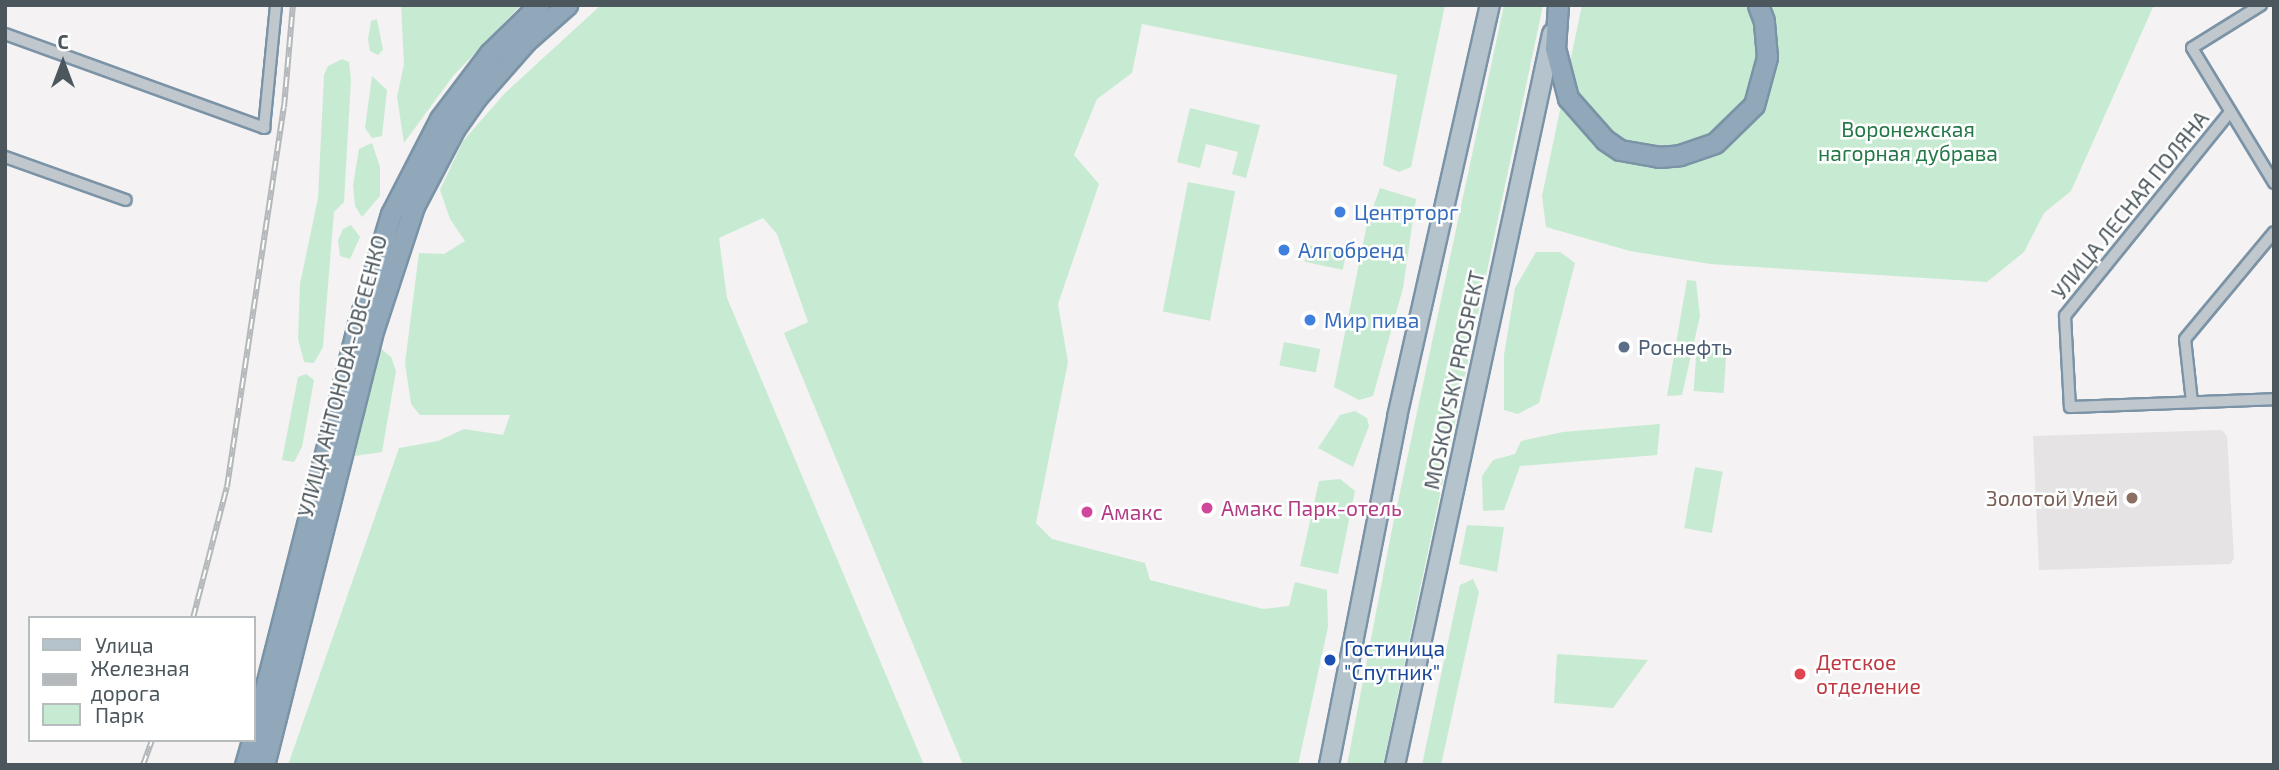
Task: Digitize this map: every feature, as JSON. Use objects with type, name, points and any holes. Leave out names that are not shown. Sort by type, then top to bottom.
[{"type":"highway","name":"УЛИЦА АНТОНОВА-ОВСЕЕНКО","points":[[256,724],[358,324],[391,214],[440,118],[490,53],[539,5]]},
{"type":"highway","name":"УЛИЦА АНТОНОВА-ОВСЕЕНКО","points":[[264,765],[374,328],[409,220],[455,128],[476,98],[526,41],[567,5]]},
{"type":"highway","points":[[1556,14],[1562,85],[1580,116],[1620,150],[1639,155],[1680,155],[1715,143],[1754,104],[1767,57],[1764,21],[1758,5]]},
{"type":"highway","points":[[245,765],[251,742]]},
{"type":"main road","points":[[1329,765],[1397,417],[1490,5]]},
{"type":"main road","name":"MOSKOVSKY PROSPEKT","points":[[1395,765],[1556,14]]},
{"type":"street","name":"УЛИЦА ЛЕСНАЯ ПОЛЯНА","points":[[2261,5],[2192,48],[2274,183]]},
{"type":"street","points":[[5,34],[264,128],[274,6]]},
{"type":"street","name":"УЛИЦА ЛЕСНАЯ ПОЛЯНА","points":[[2192,402],[2070,407],[2065,316],[2230,112]]},
{"type":"street","points":[[5,158],[126,200]]},
{"type":"street","points":[[2274,232],[2185,339],[2192,402],[2274,399]]},
{"type":"shaded area","name":"Золотой Улей","points":[[2222,430],[2227,436],[2234,559],[2230,564],[2039,570],[2033,436]]},
{"type":"green space","points":[[401,5],[521,5],[453,76],[404,143],[397,97],[404,64]]},
{"type":"green space","points":[[601,5],[1445,5],[1411,167],[1399,172],[1383,165],[1397,75],[1142,24],[1132,73],[1097,99],[1074,155],[1099,184],[1058,304],[1068,362],[1036,523],[1052,539],[1145,563],[1150,580],[1263,609],[1289,606],[1295,582],[1327,590],[1328,627],[1298,765],[963,765],[784,333],[808,322],[777,234],[763,218],[719,238],[727,298],[924,765],[288,765],[399,448],[438,441],[464,429],[503,435],[510,415],[420,415],[411,404],[405,363],[419,253],[444,254],[465,241],[450,219],[440,190],[463,141],[505,93]]},
{"type":"green space","points":[[1504,5],[1543,5],[1383,765],[1347,765],[1391,534]]},
{"type":"green space","name":"Воронежская нагорная дубрава","points":[[1582,5],[2154,5],[2071,191],[2044,213],[2024,252],[1987,282],[1710,264],[1630,251],[1546,227],[1542,196]]},
{"type":"green space","points":[[377,19],[383,50],[378,55],[370,51],[368,39],[371,21]]},
{"type":"green space","points":[[342,59],[349,62],[351,79],[344,202],[334,212],[323,347],[314,363],[304,362],[298,339],[300,284],[318,198],[324,75],[328,66]]},
{"type":"green space","points":[[372,76],[387,90],[382,136],[372,138],[365,128]]},
{"type":"green space","points":[[1190,108],[1260,125],[1246,178],[1232,174],[1238,152],[1206,144],[1200,168],[1177,162]]},
{"type":"green space","points":[[372,143],[380,167],[380,196],[362,217],[355,206],[353,185],[359,149]]},
{"type":"green space","points":[[1188,182],[1235,191],[1210,321],[1163,312]]},
{"type":"green space","points":[[1380,188],[1416,199],[1403,288],[1373,396],[1359,400],[1334,387],[1367,224]]},
{"type":"green space","points":[[351,225],[360,237],[350,259],[340,256],[338,240],[343,229]]},
{"type":"green space","points":[[1308,245],[1346,253],[1343,270],[1304,262]]},
{"type":"green space","points":[[1536,252],[1560,252],[1575,263],[1539,403],[1518,414],[1504,410],[1504,355],[1515,288]]},
{"type":"green space","points":[[1687,280],[1696,281],[1700,316],[1682,395],[1667,396]]},
{"type":"green space","points":[[1284,342],[1320,349],[1316,373],[1279,366]]},
{"type":"green space","points":[[1697,343],[1727,345],[1724,393],[1694,391]]},
{"type":"green space","points":[[377,345],[391,357],[396,371],[382,452],[355,456]]},
{"type":"green space","points":[[306,374],[314,380],[302,447],[294,462],[282,460],[298,377]]},
{"type":"green space","points":[[1355,411],[1367,418],[1369,426],[1353,467],[1318,448],[1340,415]]},
{"type":"green space","points":[[1660,424],[1657,455],[1520,466],[1504,510],[1483,511],[1482,476],[1493,460],[1515,454],[1521,441],[1563,432]]},
{"type":"green space","points":[[1695,467],[1723,472],[1712,533],[1684,528]]},
{"type":"green space","points":[[1340,479],[1355,491],[1338,574],[1300,566],[1319,481]]},
{"type":"green space","points":[[1467,525],[1504,527],[1497,572],[1459,564]]},
{"type":"green space","points":[[1473,579],[1479,592],[1441,765],[1422,765],[1460,585]]},
{"type":"green space","points":[[1557,654],[1648,660],[1613,708],[1554,703]]},
{"type":"railway","points":[[194,616],[227,487],[284,107],[293,5]]},
{"type":"railway","points":[[143,765],[151,742]]},
{"type":"place","name":"Центрторг","points":[[1340,212]]},
{"type":"place","name":"Алгобренд","points":[[1284,250]]},
{"type":"place","name":"Мир пива","points":[[1310,320]]},
{"type":"place","name":"Роснефть","points":[[1624,347]]},
{"type":"place","name":"Золотой Улей","points":[[2132,498]]},
{"type":"place","name":"Амакс Парк-отель","points":[[1207,508]]},
{"type":"place","name":"Амакс","points":[[1087,512]]},
{"type":"place","name":"Гостиница \"Спутник\"","points":[[1330,660]]},
{"type":"place","name":"Детское отделение","points":[[1800,674]]}]
